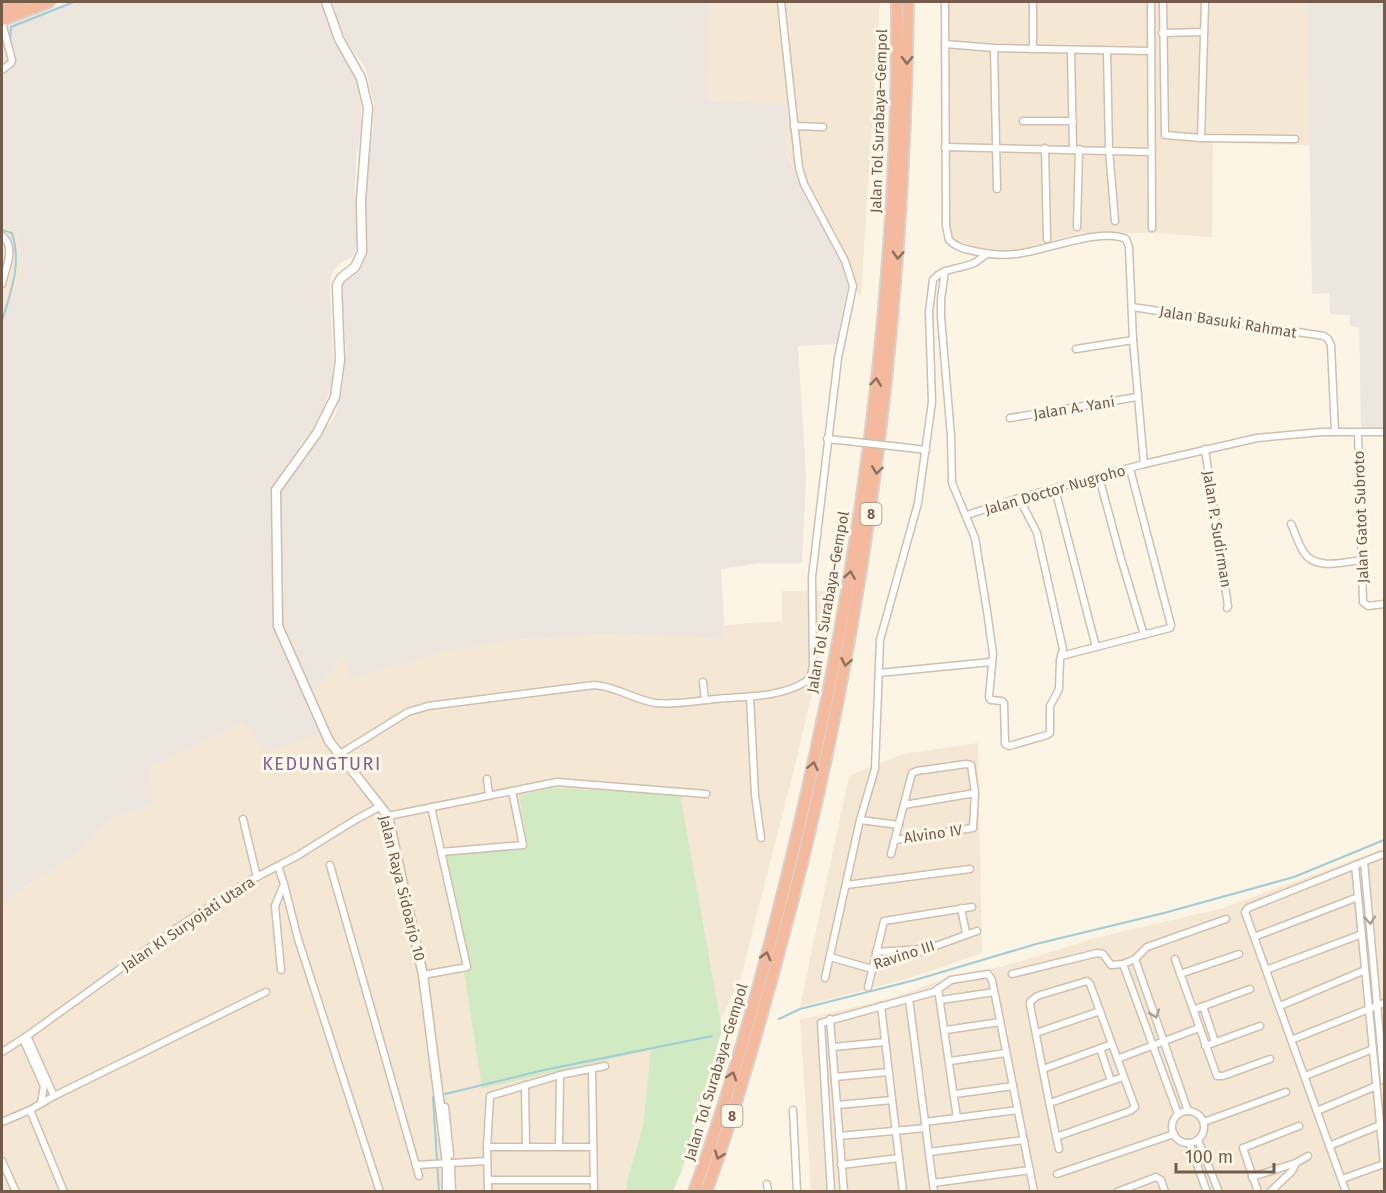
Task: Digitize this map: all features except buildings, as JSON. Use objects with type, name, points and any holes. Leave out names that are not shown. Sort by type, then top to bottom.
[{"type":"highway","points":[[2,9],[22,2]]},
{"type":"highway","points":[[2,22],[49,2]]},
{"type":"highway","name":"Jalan Tol Surabaya–Gempol","points":[[694,1191],[740,1050],[779,907],[822,722],[849,580],[866,470],[879,359],[895,137],[897,2]]},
{"type":"highway","name":"Jalan Tol Surabaya–Gempol","points":[[706,1191],[756,1039],[795,896],[824,775],[848,654],[870,520],[885,408],[904,161],[908,2]]},
{"type":"street","name":"Jalan Raya Sidoarjo 10","points":[[326,2],[339,39],[362,78],[368,108],[361,200],[362,252],[355,267],[341,278],[338,285],[340,360],[335,397],[317,433],[276,490],[280,631],[323,731],[388,816],[423,975],[450,1191]]},
{"type":"street","points":[[340,754],[408,712],[458,701],[594,685],[608,687],[634,698],[658,703],[750,697],[787,689],[806,681],[811,676],[813,666],[812,577],[827,439],[838,358],[854,286],[845,261],[801,176],[781,2]]},
{"type":"street","points":[[945,2],[947,236],[952,244],[962,249],[987,254],[1013,255],[1107,236],[1126,239],[1129,244],[1133,340],[1144,464]]},
{"type":"street","points":[[1033,2],[1033,49]]},
{"type":"street","points":[[1151,2],[1152,228]]},
{"type":"street","points":[[1163,2],[1164,133],[1169,137],[1295,139]]},
{"type":"street","points":[[1201,138],[1204,2]]},
{"type":"street","points":[[2,22],[12,60],[2,70]]},
{"type":"street","points":[[1162,33],[1204,32]]},
{"type":"street","points":[[945,44],[1071,51],[1151,51]]},
{"type":"street","points":[[994,48],[997,189]]},
{"type":"street","points":[[1071,51],[1077,227]]},
{"type":"street","points":[[1107,51],[1109,150],[1115,221]]},
{"type":"street","points":[[1023,121],[1073,121]]},
{"type":"street","points":[[794,126],[822,127]]},
{"type":"street","points":[[945,147],[1151,152]]},
{"type":"street","points":[[1045,148],[1047,239]]},
{"type":"street","points":[[2,236],[8,241],[10,249],[2,284]]},
{"type":"street","points":[[825,978],[860,820],[875,769],[880,640],[918,503],[932,402],[929,331],[931,287],[934,276],[974,263],[987,254]]},
{"type":"street","points":[[945,272],[941,317],[951,436],[952,477],[955,492],[967,515],[975,538],[993,654],[989,698],[1004,703],[1005,744],[1009,746],[1050,733],[1050,706],[1059,689],[1063,649],[1040,543],[1019,498]]},
{"type":"street","name":"Jalan Basuki Rahmat","points":[[1132,307],[1324,336],[1331,342],[1335,432]]},
{"type":"street","points":[[1076,349],[1133,340]]},
{"type":"street","name":"Jalan A. Yani","points":[[1010,418],[1137,397]]},
{"type":"street","name":"Jalan Doctor Nugroho","points":[[967,515],[1019,498],[1144,464],[1257,438],[1335,432],[1384,432]]},
{"type":"street","name":"Jalan Gatot Subroto","points":[[1358,432],[1363,602],[1368,606],[1384,604]]},
{"type":"street","points":[[827,439],[926,450]]},
{"type":"street","name":"Jalan P. Sudirman","points":[[1205,449],[1227,608]]},
{"type":"street","points":[[1061,656],[1171,626],[1130,469]]},
{"type":"street","points":[[1099,477],[1144,635]]},
{"type":"street","points":[[1055,489],[1096,647]]},
{"type":"street","points":[[1291,524],[1303,552],[1312,560],[1324,564],[1362,560]]},
{"type":"street","points":[[879,673],[991,662]]},
{"type":"street","points":[[703,682],[705,700]]},
{"type":"street","points":[[750,697],[755,795],[761,838]]},
{"type":"street","points":[[891,854],[910,775],[917,771],[970,764],[973,767],[975,793],[904,804]]},
{"type":"street","points":[[487,779],[489,795]]},
{"type":"street","points":[[388,816],[557,782],[706,794]]},
{"type":"street","points":[[441,852],[523,845],[512,790]]},
{"type":"street","name":"Alvino IV","points":[[895,840],[973,828],[975,793]]},
{"type":"street","name":"Jalan KI Suryojati Utara","points":[[2,1052],[174,930],[257,877],[381,806]]},
{"type":"street","points":[[423,975],[467,967],[431,807]]},
{"type":"street","points":[[243,819],[257,877]]},
{"type":"street","points":[[860,820],[899,825]]},
{"type":"street","points":[[1346,1191],[1245,912],[1248,908],[1381,855]]},
{"type":"street","points":[[1364,862],[1381,1004],[1384,1081]]},
{"type":"street","points":[[330,865],[419,1176]]},
{"type":"street","points":[[1342,1179],[1384,1164],[1355,865]]},
{"type":"street","points":[[278,866],[298,939],[380,1191]]},
{"type":"street","points":[[846,885],[970,869]]},
{"type":"street","points":[[281,970],[275,906],[284,884]]},
{"type":"street","points":[[1254,937],[1358,897]]},
{"type":"street","points":[[868,987],[882,922],[972,907]]},
{"type":"street","points":[[962,908],[966,933]]},
{"type":"street","points":[[1012,974],[1097,953],[1103,954],[1111,965],[1123,964],[1135,959],[1147,947],[1226,919]]},
{"type":"street","name":"Ravino III","points":[[830,957],[872,969],[966,933],[977,931]]},
{"type":"street","points":[[1266,970],[1362,934]]},
{"type":"street","points":[[876,952],[927,948]]},
{"type":"street","points":[[1180,974],[1239,954]]},
{"type":"street","points":[[1135,959],[1188,1111]]},
{"type":"street","points":[[1175,959],[1216,1076],[1219,1077],[1270,1059]]},
{"type":"street","points":[[1123,964],[1178,1114]]},
{"type":"street","points":[[1280,1006],[1365,970]]},
{"type":"street","points":[[831,1191],[820,1026],[822,1022],[909,999],[938,989],[951,980],[988,974],[994,992],[1034,1191]]},
{"type":"street","points":[[1056,1137],[1133,1109],[1134,1102],[1087,981],[1037,996],[1030,1002],[1056,1137],[1059,1149]]},
{"type":"street","points":[[938,989],[946,1030],[957,1118]]},
{"type":"street","points":[[1193,1010],[1250,989]]},
{"type":"street","points":[[2,1122],[266,992]]},
{"type":"street","points":[[941,1000],[994,992]]},
{"type":"street","points":[[909,999],[934,1191]]},
{"type":"street","points":[[1291,1040],[1381,1004]]},
{"type":"street","points":[[881,1006],[903,1191],[894,1191]]},
{"type":"street","points":[[1203,1006],[1215,1042]]},
{"type":"street","points":[[1036,1033],[1100,1011]]},
{"type":"street","points":[[830,1019],[844,1191]]},
{"type":"street","points":[[946,1030],[1000,1022]]},
{"type":"street","points":[[1205,1046],[1260,1026]]},
{"type":"street","points":[[1117,1059],[1199,1028]]},
{"type":"street","points":[[25,1037],[54,1096]]},
{"type":"street","points":[[25,1037],[44,1086],[41,1103]]},
{"type":"street","points":[[833,1047],[885,1042]]},
{"type":"street","points":[[1043,1069],[1112,1044]]},
{"type":"street","points":[[1100,1048],[1111,1081]]},
{"type":"street","points":[[1305,1076],[1373,1049]]},
{"type":"street","points":[[950,1061],[1006,1053]]},
{"type":"street","points":[[488,1191],[487,1147],[490,1096],[525,1084],[605,1066]]},
{"type":"street","points":[[592,1069],[594,1191]]},
{"type":"street","points":[[835,1077],[888,1072]]},
{"type":"street","points":[[558,1147],[560,1075]]},
{"type":"street","points":[[1050,1103],[1123,1077]]},
{"type":"street","points":[[525,1084],[526,1147]]},
{"type":"street","points":[[955,1094],[1013,1086]]},
{"type":"street","points":[[1317,1111],[1376,1086]]},
{"type":"street","points":[[1204,1122],[1286,1092]]},
{"type":"street","points":[[838,1105],[892,1100]]},
{"type":"street","points":[[30,1110],[64,1191]]},
{"type":"street","points":[[793,1110],[797,1191]]},
{"type":"street","points":[[839,1136],[895,1130],[957,1118],[1018,1110]]},
{"type":"street","points":[[1188,1111],[1200,1115],[1204,1122],[1202,1135],[1198,1140],[1189,1143],[1180,1140],[1174,1134],[1173,1121],[1178,1114],[1188,1111]]},
{"type":"street","points":[[1329,1146],[1380,1125]]},
{"type":"street","points":[[1257,1191],[1243,1148],[1299,1126]]},
{"type":"street","points":[[1057,1174],[1174,1134]]},
{"type":"street","points":[[929,1152],[1024,1140]]},
{"type":"street","points":[[1198,1140],[1219,1191]]},
{"type":"street","points":[[1189,1143],[1207,1191]]},
{"type":"street","points":[[487,1147],[593,1147]]},
{"type":"street","points":[[1252,1177],[1296,1163],[1308,1156]]},
{"type":"street","points":[[841,1165],[899,1158]]},
{"type":"street","points":[[2,1161],[15,1191]]},
{"type":"street","points":[[416,1165],[487,1161]]},
{"type":"street","points":[[1270,1191],[1292,1171],[1296,1163]]},
{"type":"street","points":[[933,1183],[1030,1170]]},
{"type":"street","points":[[1117,1191],[1156,1177],[1161,1180],[1165,1191]]},
{"type":"street","points":[[488,1180],[593,1180]]},
{"type":"shaded area","points":[[69,2],[322,2],[326,20],[356,76],[361,106],[355,191],[358,239],[353,256],[340,263],[332,273],[330,287],[332,383],[325,404],[311,432],[298,447],[309,452],[335,416],[343,385],[346,350],[341,283],[361,265],[366,256],[367,165],[373,129],[374,103],[366,69],[347,42],[333,2],[709,2],[707,100],[787,104],[786,153],[849,280],[836,344],[798,346],[806,475],[802,563],[760,563],[721,569],[724,624],[722,639],[599,634],[513,640],[449,651],[349,679],[343,655],[306,704],[320,733],[265,753],[243,722],[151,767],[153,806],[113,818],[81,851],[26,886],[2,906],[2,321],[22,266],[16,230],[2,225],[2,27]]},
{"type":"shaded area","points":[[709,2],[880,2],[861,297],[849,280],[786,152],[787,104],[706,100]]},
{"type":"shaded area","points":[[947,2],[1307,2],[1311,145],[1213,143],[1212,237],[1158,233],[1080,233],[1010,252],[972,248],[957,243],[948,232]]},
{"type":"shaded area","points":[[1307,2],[1384,2],[1384,429],[1361,429],[1359,327],[1350,326],[1350,315],[1330,314],[1329,293],[1312,294]]},
{"type":"shaded area","points":[[2,225],[16,230],[22,266],[2,321]]},
{"type":"shaded area","points":[[782,591],[828,591],[821,655],[741,977],[720,1021],[679,794],[519,795],[527,846],[652,1050],[643,1126],[626,1191],[2,1192],[2,906],[26,886],[81,851],[113,818],[153,806],[151,767],[243,722],[320,733],[306,704],[343,655],[349,679],[449,651],[513,640],[599,634],[722,639],[724,625],[782,621]]},
{"type":"shaded area","points":[[978,743],[982,953],[913,977],[800,1007],[849,776],[903,754]]},
{"type":"shaded area","points":[[1384,849],[1384,1191],[811,1191],[800,1020],[892,998],[955,975],[1001,967],[1096,938],[1223,908]]},
{"type":"green space","points":[[552,788],[680,794],[722,1030],[682,1170],[673,1191],[626,1191],[643,1126],[651,1050],[482,1088],[446,853],[527,846],[519,795]]},
{"type":"waterway","points":[[10,45],[11,27],[74,2]]},
{"type":"waterway","points":[[2,230],[12,233],[16,256],[14,277],[2,321]]},
{"type":"waterway","points":[[779,1019],[800,1009],[915,980],[1036,944],[1164,913],[1294,877],[1384,840]]},
{"type":"waterway","points":[[439,1192],[433,1097],[544,1070],[712,1036]]},
{"type":"district","name":"KEDUNGTURI","points":[[322,764]]}]
